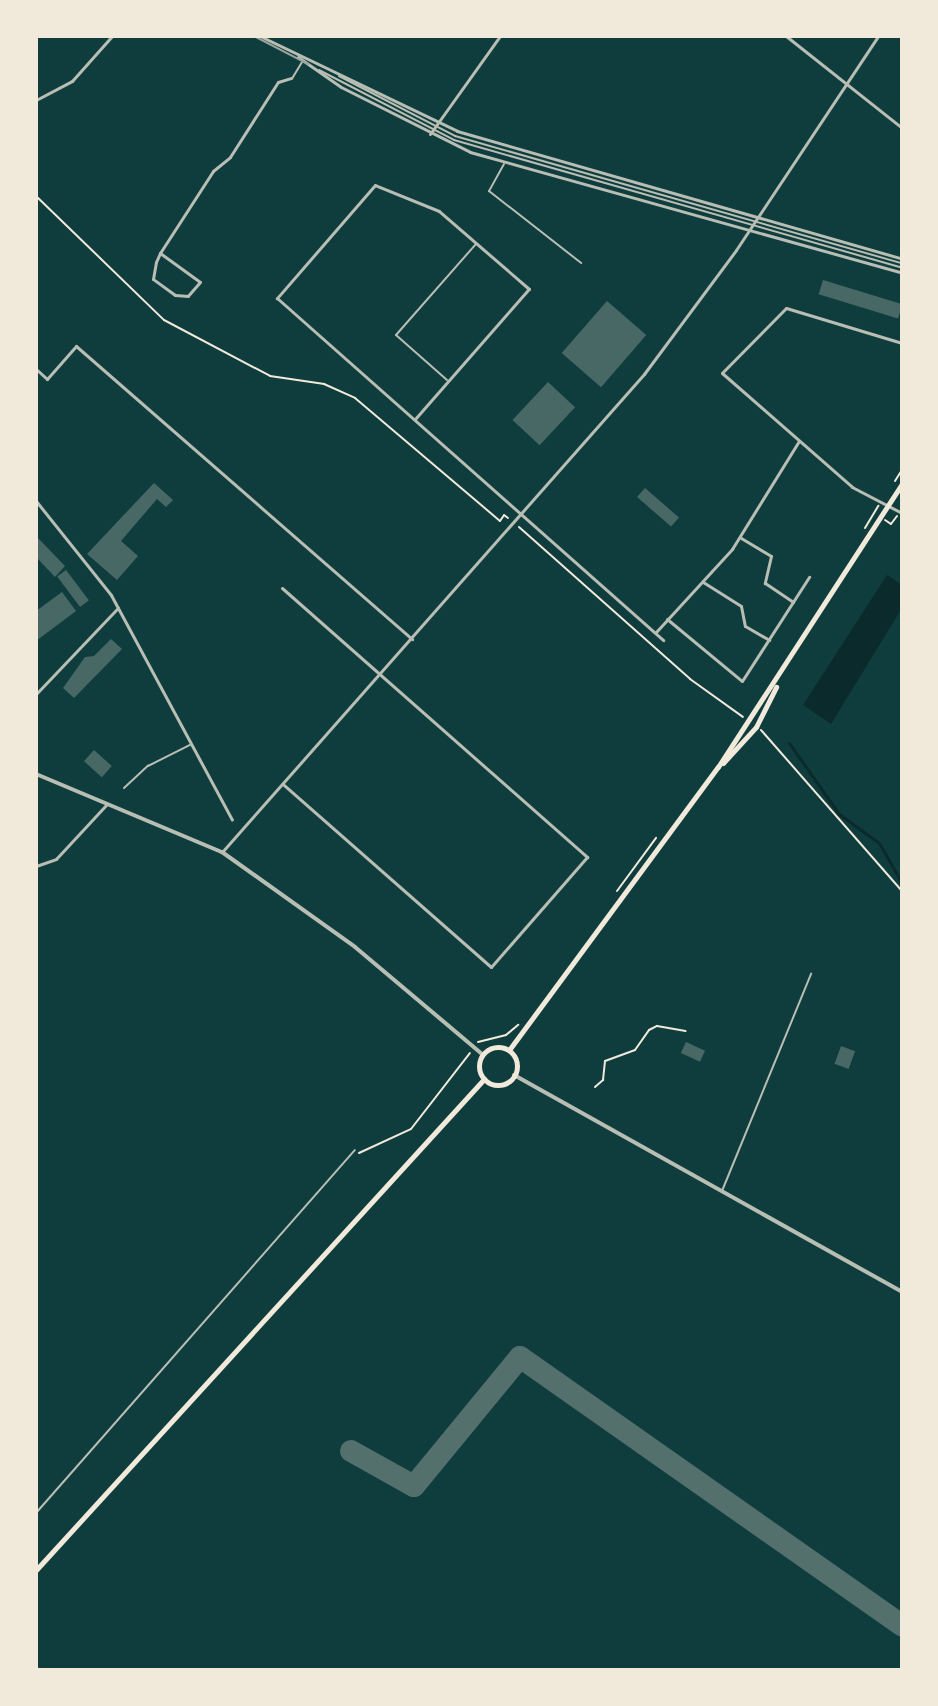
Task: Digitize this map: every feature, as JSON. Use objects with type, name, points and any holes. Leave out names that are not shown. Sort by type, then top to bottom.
[{"type":"main road","points":[[509,1050],[718,767],[777,682],[902,484]]},
{"type":"main road","points":[[494,1047],[509,1050],[517,1064],[514,1075],[499,1085],[484,1079],[479,1066],[482,1054],[494,1047]]},
{"type":"main road","points":[[36,1570],[484,1079]]},
{"type":"street","points":[[36,100],[72,81],[112,36]]},
{"type":"street","points":[[260,36],[504,162],[749,231],[902,266]]},
{"type":"street","points":[[433,128],[500,36]]},
{"type":"street","points":[[786,36],[902,128]]},
{"type":"street","points":[[222,852],[644,374],[749,231],[878,36]]},
{"type":"street","points":[[306,61],[433,128],[756,218],[902,266]]},
{"type":"street","points":[[160,253],[200,282],[188,296],[175,295],[153,279],[160,253],[278,82],[291,78]]},
{"type":"street","points":[[415,419],[529,289],[439,211],[375,185],[277,298],[663,640]]},
{"type":"street","points":[[902,343],[786,308],[774,315],[722,373],[852,487],[902,513]]},
{"type":"street","points":[[36,369],[47,379],[76,346],[412,639]]},
{"type":"street","points":[[655,633],[740,537],[799,441]]},
{"type":"street","points":[[36,501],[118,608],[232,820]]},
{"type":"street","points":[[740,537],[771,556],[765,583],[793,602]]},
{"type":"street","points":[[667,619],[742,681],[809,577]]},
{"type":"street","points":[[702,581],[741,606],[745,626],[769,640]]},
{"type":"street","points":[[282,588],[587,857],[491,967],[283,784]]},
{"type":"street","points":[[36,694],[118,608]]},
{"type":"street","points":[[36,774],[222,852],[355,947],[482,1054]]},
{"type":"street","points":[[36,866],[56,859],[109,803]]},
{"type":"street","points":[[514,1075],[902,1292]]},
{"type":"lane","points":[[291,78],[306,61]]},
{"type":"lane","points":[[433,128],[490,152],[756,218],[902,266]]},
{"type":"lane","points":[[504,162],[489,191],[581,263]]},
{"type":"lane","points":[[448,381],[396,335],[477,242]]},
{"type":"lane","points":[[124,788],[148,766],[191,744]]},
{"type":"lane","points":[[722,1192],[811,974]]},
{"type":"lane","points":[[36,1513],[355,1150]]},
{"type":"path","points":[[36,196],[164,320],[255,370],[324,384],[355,398],[500,521],[504,515],[514,523],[690,679],[745,718]]},
{"type":"path","points":[[769,737],[902,891]]},
{"type":"path","points":[[595,1087],[604,1076],[605,1061],[635,1050],[649,1030],[672,1026],[686,1031]]},
{"type":"path","points":[[355,1150],[361,1154],[403,1135],[458,1068]]},
{"type":"water","points":[[887,575],[902,585],[902,608],[831,724],[803,705]]},
{"type":"building","points":[[823,280],[902,304],[898,319],[819,294]]},
{"type":"building","points":[[607,301],[646,335],[601,387],[562,353]]},
{"type":"building","points":[[548,382],[575,407],[540,445],[513,420]]},
{"type":"building","points":[[154,483],[173,500],[166,507],[157,499],[121,541],[138,556],[117,580],[87,554]]},
{"type":"building","points":[[645,488],[679,518],[671,527],[637,497]]},
{"type":"building","points":[[36,536],[65,566],[55,577],[36,557]]},
{"type":"building","points":[[66,570],[89,600],[80,607],[57,577]]},
{"type":"building","points":[[62,592],[76,611],[36,641],[36,611]]},
{"type":"building","points":[[111,639],[122,649],[74,698],[63,688],[85,657],[94,656]]},
{"type":"building","points":[[94,750],[112,766],[102,777],[84,761]]},
{"type":"building","points":[[686,1042],[705,1051],[700,1062],[681,1053]]},
{"type":"building","points":[[841,1046],[855,1051],[849,1069],[835,1064]]},
{"type":"waterway","points":[[789,743],[839,814],[879,843],[902,883]]},
{"type":"taxiway","points":[[351,1451],[414,1486],[520,1357],[902,1625]]},
{"type":"tram line","points":[[254,36],[308,64]]}]
